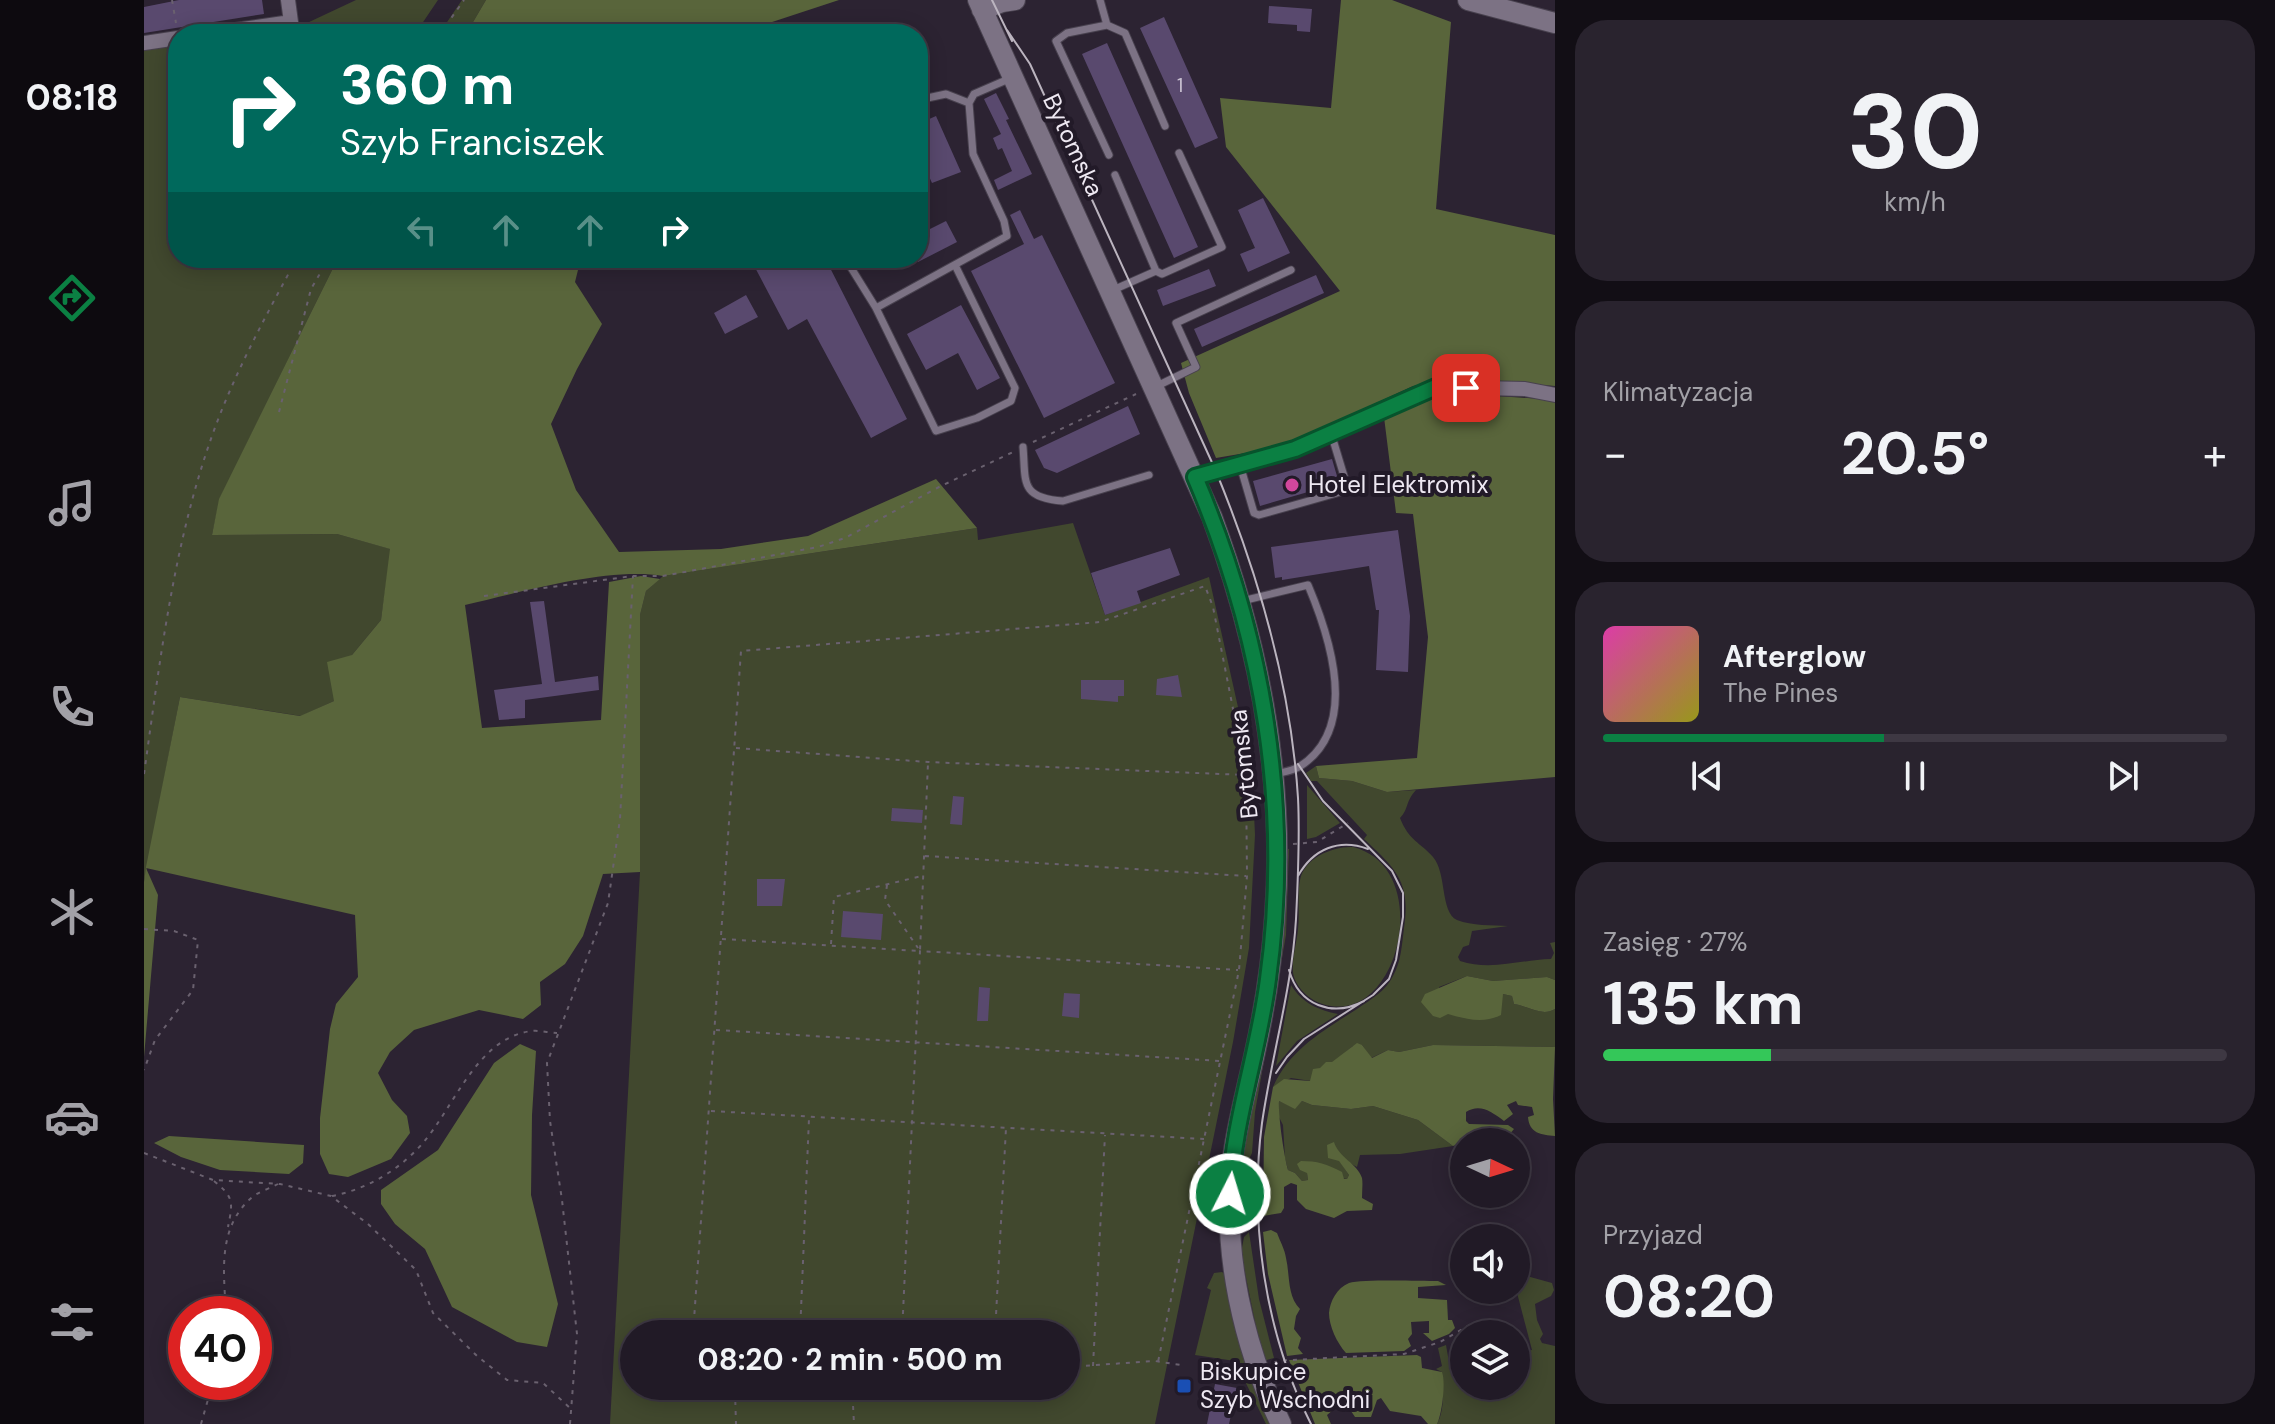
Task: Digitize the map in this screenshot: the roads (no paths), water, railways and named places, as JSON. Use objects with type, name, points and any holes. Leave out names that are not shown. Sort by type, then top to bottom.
[{"type":"street","points":[[277,24],[291,22],[288,0]]},
{"type":"street","points":[[980,5],[1015,0]]},
{"type":"street","points":[[1468,0],[1555,23]]},
{"type":"street","name":"Bytomska","points":[[980,5],[1195,477],[1227,557],[1258,668],[1273,775],[1277,864],[1272,947],[1262,1020],[1234,1149],[1230,1194],[1237,1284],[1257,1365],[1281,1424]]},
{"type":"street","points":[[144,43],[168,39]]},
{"type":"street","points":[[1195,477],[1295,449],[1436,387],[1525,389],[1555,395]]},
{"type":"lane","points":[[1100,0],[1107,25]]},
{"type":"lane","points":[[1109,155],[1056,41],[1067,33],[1107,25],[1125,33],[1165,126]]},
{"type":"lane","points":[[876,308],[1007,236],[1004,221],[973,154],[969,103],[974,94],[1013,77]]},
{"type":"lane","points":[[928,98],[946,94],[969,103]]},
{"type":"lane","points":[[1115,175],[1156,271],[1162,274],[1222,247],[1179,153]]},
{"type":"lane","points":[[851,268],[876,308],[936,431],[977,418],[1011,401],[1015,388],[955,265]]},
{"type":"lane","points":[[1155,387],[1196,367],[1176,323],[1291,270]]},
{"type":"lane","points":[[1111,291],[1156,271]]},
{"type":"lane","points":[[1240,465],[1254,513],[1259,515],[1344,491],[1347,486],[1331,433]]},
{"type":"lane","points":[[1023,447],[1024,482],[1029,490],[1048,500],[1063,501],[1149,475]]},
{"type":"lane","points":[[1241,601],[1308,585],[1333,654],[1336,688],[1330,726],[1317,750],[1299,766],[1273,775]]},
{"type":"tram line","points":[[992,0],[1012,41]]},
{"type":"tram line","points":[[1007,30],[1030,64],[1215,469],[1245,548],[1280,672],[1294,756],[1299,843],[1294,945],[1262,1123],[1258,1199],[1264,1277],[1272,1315],[1282,1353],[1311,1424]]},
{"type":"tram line","points":[[1276,1073],[1304,1039],[1373,995],[1389,979],[1396,960],[1403,917],[1403,893],[1392,871],[1323,801],[1298,764]]},
{"type":"tram line","points":[[1298,876],[1311,859],[1328,848],[1347,845],[1368,849]]},
{"type":"tram line","points":[[1289,970],[1300,992],[1318,1005],[1340,1008],[1364,1001]]},
{"type":"place","name":"Hotel Elektromix","points":[[1292,485]]},
{"type":"place","name":"Biskupice Szyb Wschodni","points":[[1184,1386]]}]
